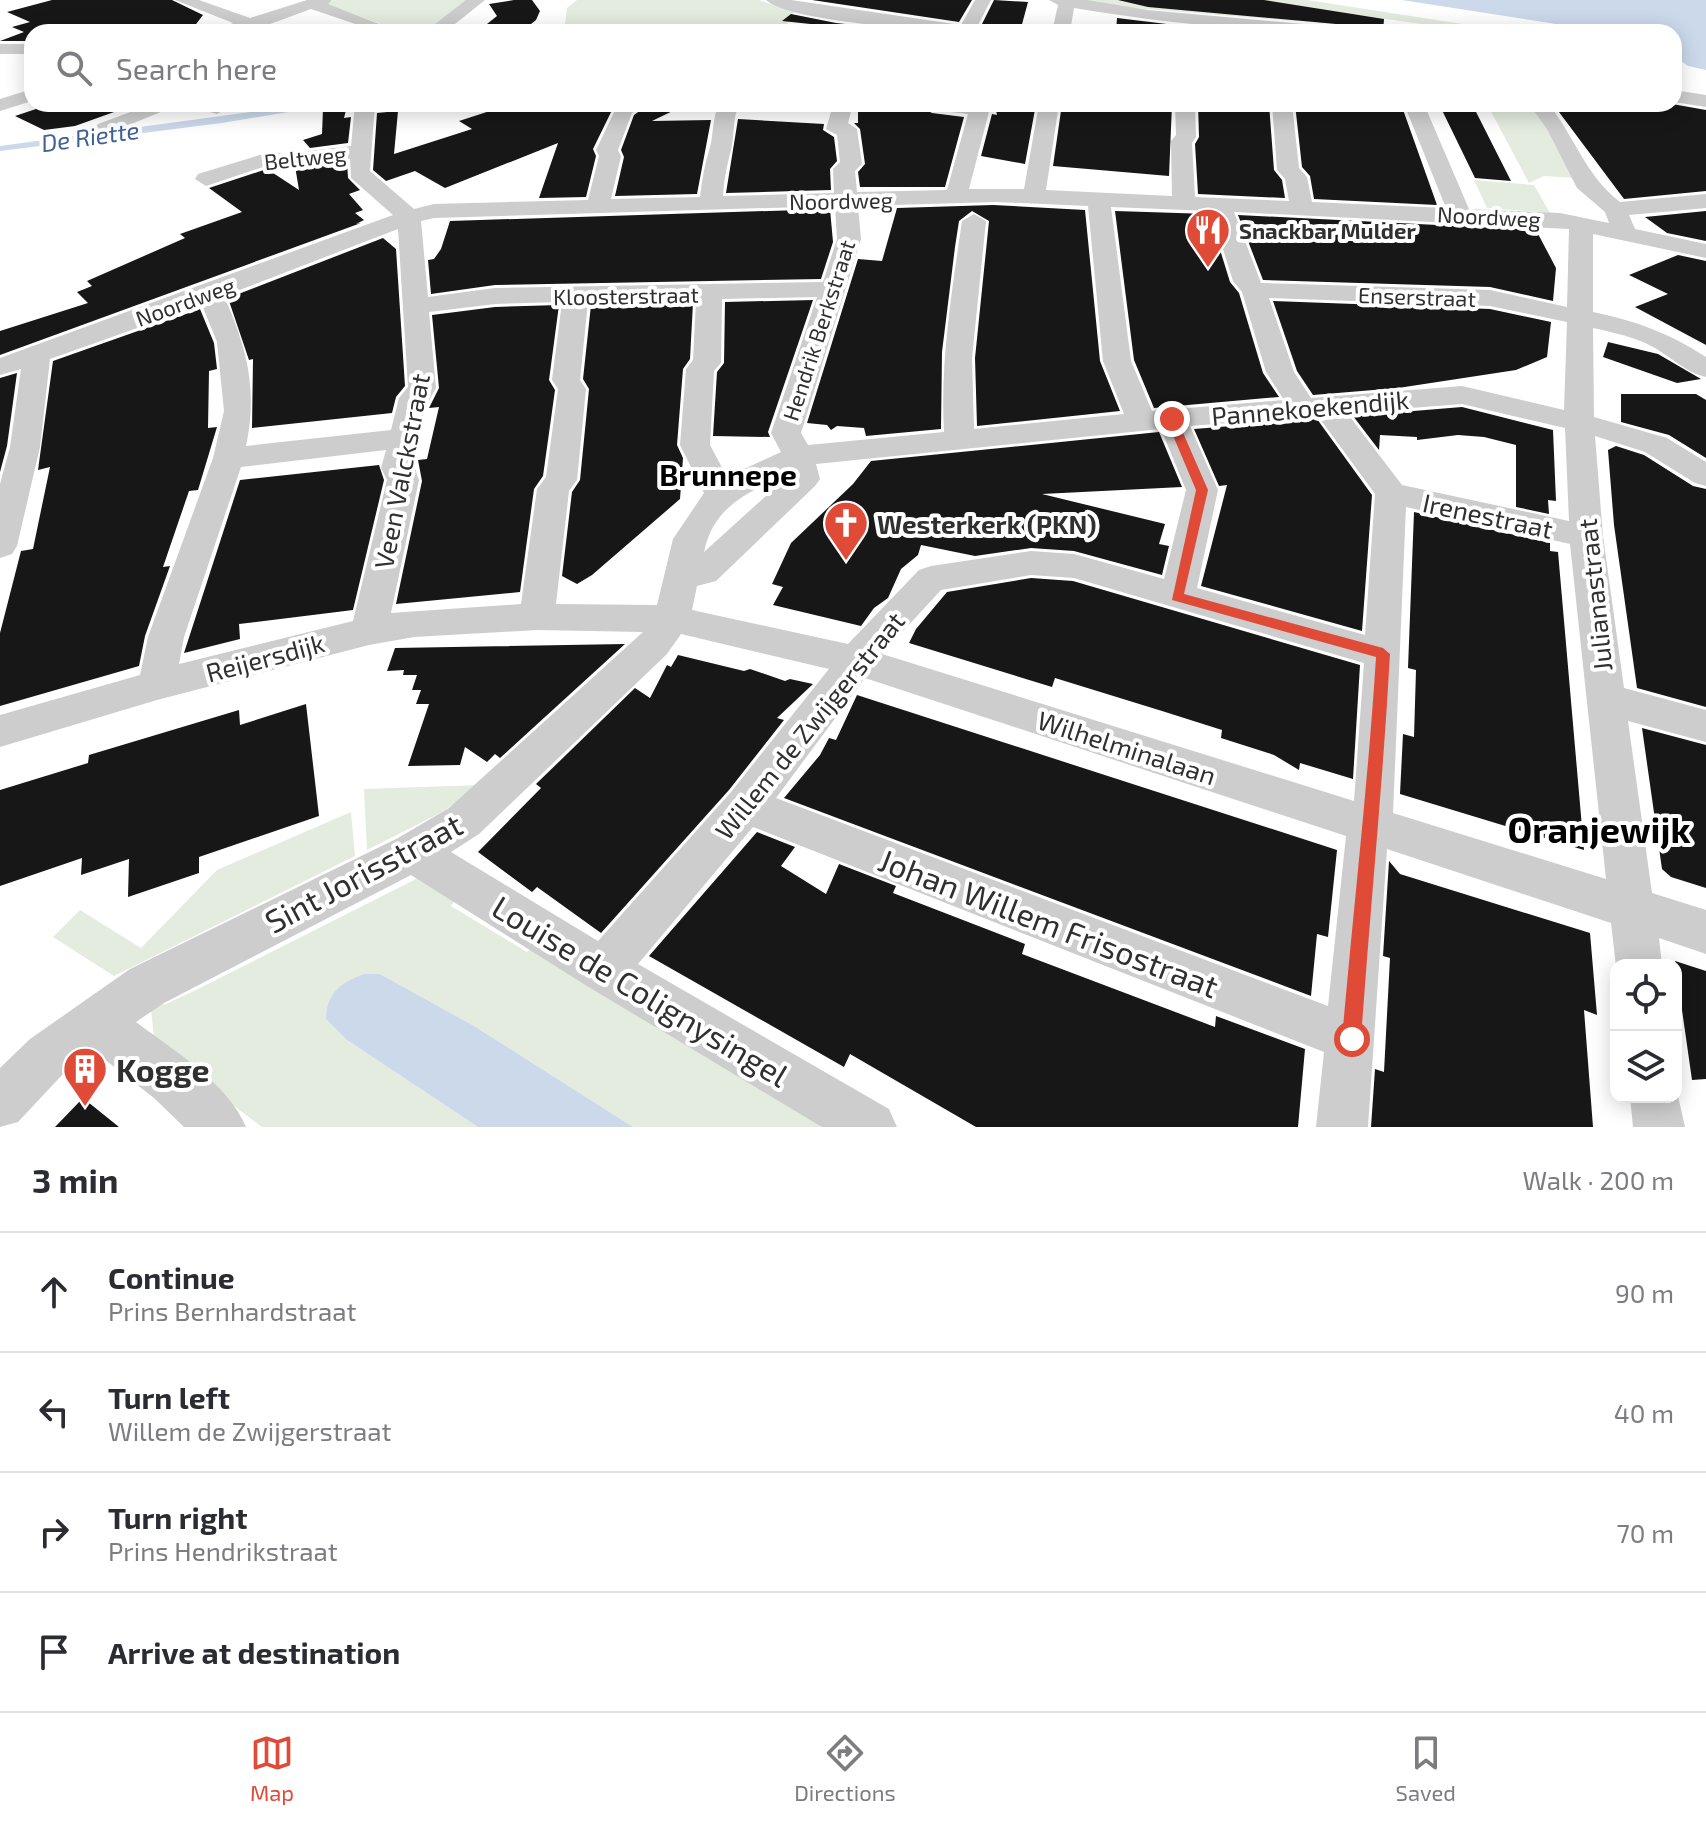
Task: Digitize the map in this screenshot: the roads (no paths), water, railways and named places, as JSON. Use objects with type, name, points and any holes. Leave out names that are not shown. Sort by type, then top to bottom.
[{"type":"street","points":[[183,0],[248,24],[318,2],[370,24]]},
{"type":"street","points":[[774,0],[875,24]]},
{"type":"street","points":[[974,24],[983,0]]},
{"type":"street","points":[[1061,24],[1062,1],[1173,24]]},
{"type":"street","points":[[445,24],[472,4],[482,18],[473,24]]},
{"type":"street","points":[[0,49],[24,47]]},
{"type":"street","points":[[4,102],[24,97]]},
{"type":"street","points":[[1682,97],[1706,101]]},
{"type":"street","points":[[105,128],[148,112]]},
{"type":"street","name":"Beltweg","points":[[364,112],[358,167],[364,180],[409,217]]},
{"type":"street","points":[[598,205],[614,126],[621,112]]},
{"type":"street","points":[[711,203],[715,157],[720,152],[725,112]]},
{"type":"street","name":"Hendrik Berkstraat","points":[[799,456],[786,433],[849,239],[844,169],[851,164],[847,129],[836,129],[840,112]]},
{"type":"street","points":[[957,194],[979,112]]},
{"type":"street","points":[[1034,197],[1048,112]]},
{"type":"street","points":[[1184,203],[1181,141],[1186,137],[1185,112]]},
{"type":"street","points":[[1283,112],[1288,170],[1296,177],[1301,206]]},
{"type":"street","points":[[1417,112],[1460,215]]},
{"type":"street","points":[[1545,112],[1557,128],[1588,188],[1619,220],[1706,201]]},
{"type":"street","name":"Beltweg","points":[[206,179],[273,157],[277,161],[359,151]]},
{"type":"street","name":"Noordweg","points":[[0,367],[210,293],[409,217],[467,209],[847,200],[957,194],[1301,206],[1581,223],[1619,220],[1706,251]]},
{"type":"street","points":[[1099,200],[1117,361],[1202,490],[1177,597]]},
{"type":"street","points":[[1220,204],[1246,281],[1254,290],[1280,372],[1391,493],[1370,825],[1342,1127]]},
{"type":"street","name":"Veen Valckstraat","points":[[369,631],[403,480],[397,468],[413,398],[422,388],[409,217]]},
{"type":"street","points":[[960,441],[955,395],[958,338],[974,221]]},
{"type":"street","name":"Julianastraat","points":[[1581,223],[1579,420],[1586,536],[1638,959]]},
{"type":"street","name":"Kloosterstraat","points":[[418,306],[495,296],[576,296],[695,290],[709,294],[834,289]]},
{"type":"street","name":"Enserstraat","points":[[1254,290],[1490,298],[1649,334],[1706,369]]},
{"type":"street","points":[[157,685],[166,637],[228,458],[239,411],[231,342],[210,293]]},
{"type":"street","points":[[672,619],[690,539],[720,493],[695,445],[700,369],[707,363],[709,294]]},
{"type":"street","points":[[537,617],[553,489],[561,480],[572,389],[566,380],[576,296]]},
{"type":"street","points":[[0,546],[25,447],[37,354]]},
{"type":"street","name":"Pannekoekendijk","points":[[720,493],[799,456],[1157,420],[1462,395],[1579,420],[1645,440],[1706,476]]},
{"type":"street","points":[[228,458],[405,438]]},
{"type":"street","points":[[681,576],[704,572],[804,479],[799,456]]},
{"type":"street","name":"Irenestraat","points":[[1391,493],[1586,536]]},
{"type":"street","name":"Willem de Zwijgerstraat","points":[[603,970],[746,805],[871,642],[931,579],[1054,563],[1383,654]]},
{"type":"street","name":"Wilhelminalaan","points":[[537,617],[672,619],[858,661],[1706,932]]},
{"type":"street","name":"Reijersdijk","points":[[0,731],[157,685],[369,631],[414,623],[537,617]]},
{"type":"street","name":"Sint Jorisstraat","points":[[0,1104],[47,1056],[147,986],[413,852],[464,821],[573,723],[654,644],[672,619]]},
{"type":"street","points":[[1606,699],[1706,726]]},
{"type":"street","name":"Johan Willem Frisostraat","points":[[746,805],[1352,1039]]},
{"type":"street","name":"Louise de Colignysingel","points":[[413,852],[603,970],[871,1127]]},
{"type":"street","points":[[95,1022],[172,1080],[220,1127]]},
{"type":"street","points":[[1656,1103],[1659,1127]]},
{"type":"water","points":[[1402,0],[1706,0],[1706,70],[1682,62],[1682,24],[1556,24]]},
{"type":"water","name":"De Riette","points":[[250,112],[288,112],[0,151],[0,146]]},
{"type":"water","points":[[364,974],[380,974],[474,1026],[633,1127],[478,1127],[347,1040],[326,1019],[332,995],[348,981]]},
{"type":"place","name":"Snackbar Mulder","points":[[1208,269]]},
{"type":"place","name":"Westerkerk (PKN)","points":[[846,562]]},
{"type":"place","name":"Kogge","points":[[85,1108]]},
{"type":"district","name":"Brunnepe","points":[[728,474]]},
{"type":"district","name":"Oranjewijk","points":[[1599,828]]}]
